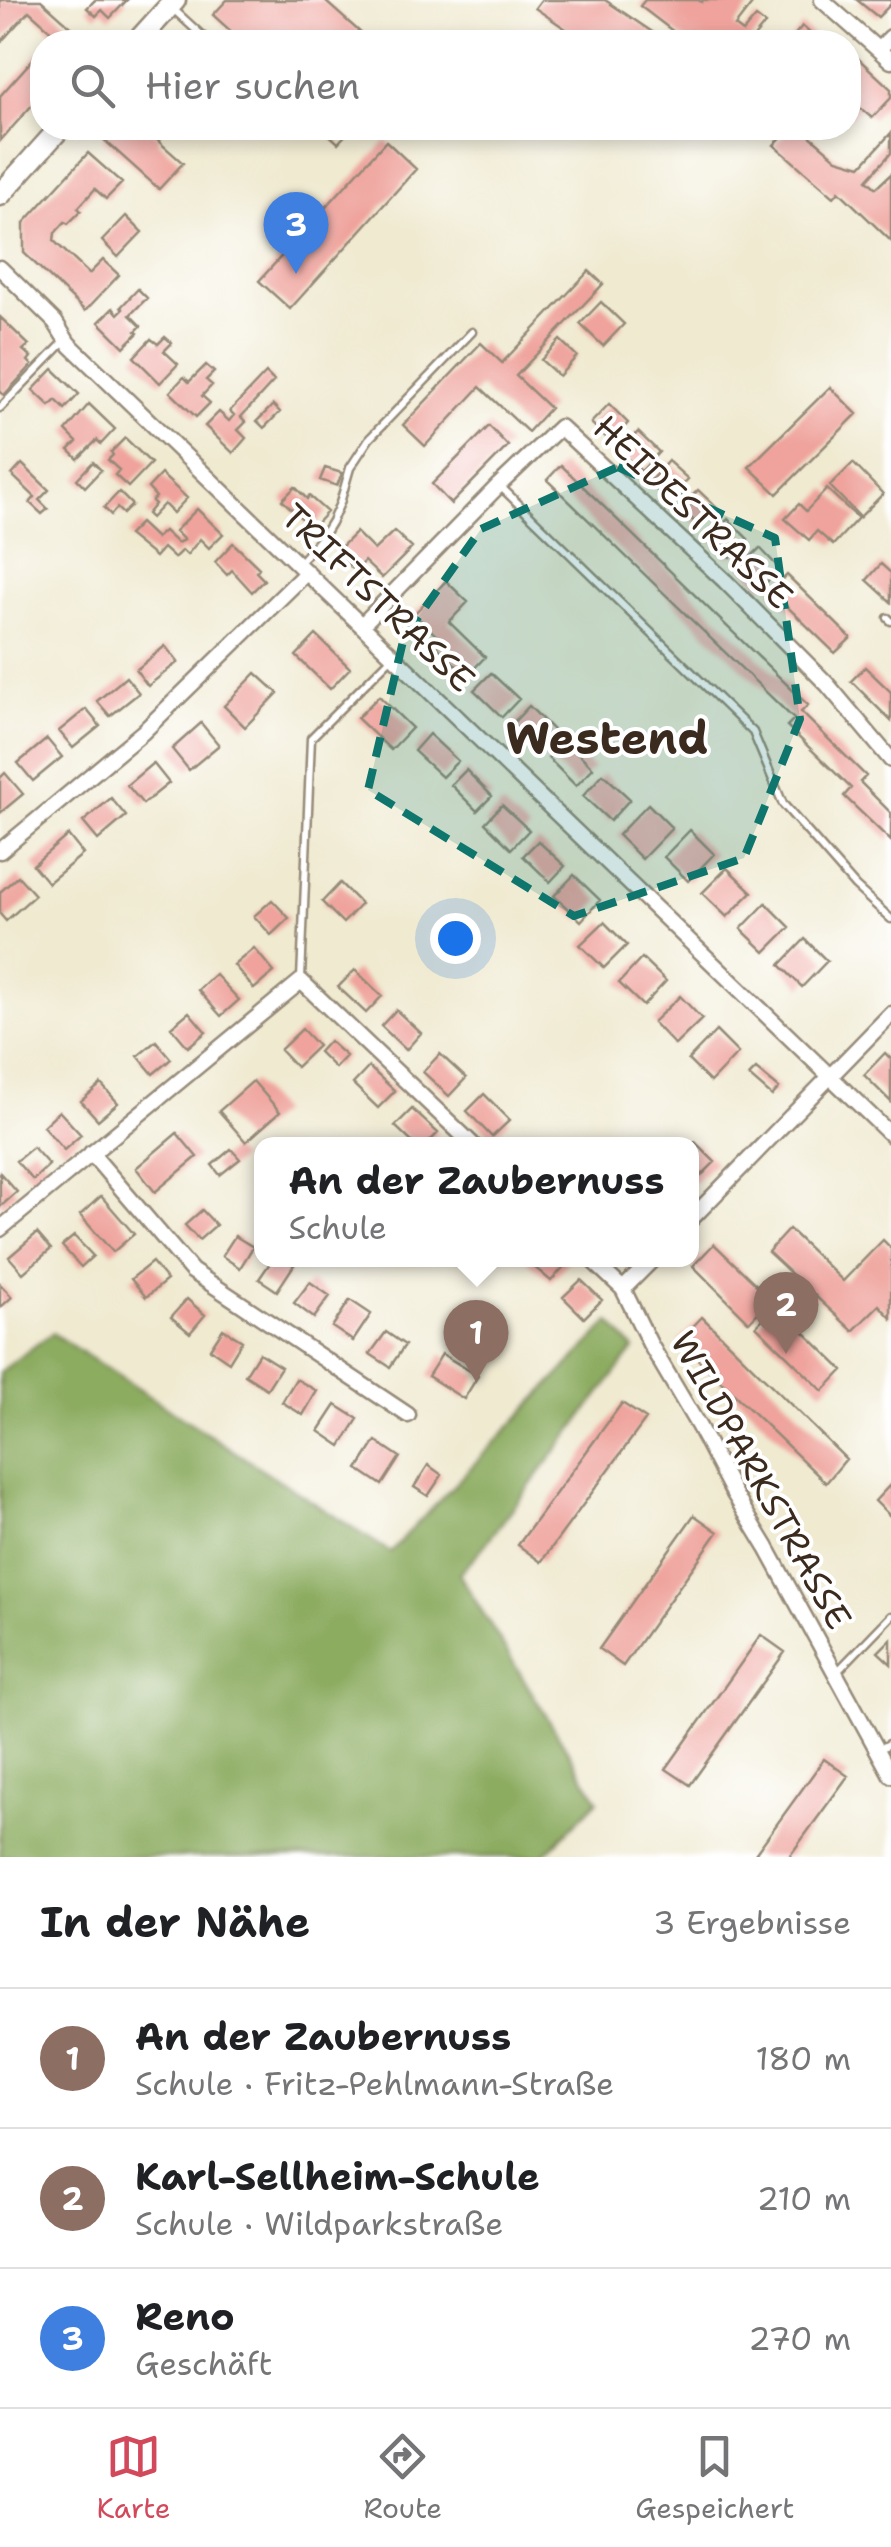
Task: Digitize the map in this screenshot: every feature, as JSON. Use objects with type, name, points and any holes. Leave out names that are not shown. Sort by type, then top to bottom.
[{"type":"main road","points":[[148,30],[173,3]]},
{"type":"main road","points":[[0,195],[49,140]]},
{"type":"street","points":[[822,0],[856,30]]},
{"type":"street","points":[[861,35],[891,62]]},
{"type":"street","points":[[878,50],[891,37]]},
{"type":"street","name":"TRIFTSTRASSE","points":[[0,268],[55,322],[66,340],[891,1135]]},
{"type":"street","name":"HEIDESTRASSE","points":[[362,625],[560,427],[816,673],[891,760]]},
{"type":"street","points":[[0,851],[144,732],[303,568]]},
{"type":"street","points":[[0,1229],[301,981],[465,1137]]},
{"type":"street","points":[[699,1211],[891,1014]]},
{"type":"street","points":[[91,1153],[192,1271],[408,1415]]},
{"type":"street","points":[[599,1267],[623,1289],[645,1267]]},
{"type":"street","name":"WILDPARKSTRASSE","points":[[623,1289],[834,1674],[884,1747],[891,1775]]},
{"type":"lane","points":[[173,3],[198,30]]},
{"type":"lane","points":[[303,568],[332,521],[350,468],[368,438],[472,332]]},
{"type":"lane","points":[[0,408],[66,340]]},
{"type":"lane","points":[[499,485],[754,732],[784,804],[855,886],[891,919]]},
{"type":"lane","points":[[301,981],[312,738],[393,655]]},
{"type":"lane","points":[[834,1674],[891,1616]]},
{"type":"highlighted area","points":[[618,467],[775,538],[800,719],[744,858],[574,916],[368,790],[404,637],[481,529]]},
{"type":"green space","points":[[610,1322],[634,1349],[459,1574],[598,1800],[542,1857],[0,1857],[0,1372],[52,1333],[390,1552]]},
{"type":"building","points":[[0,0],[41,0],[75,30],[50,30],[29,11],[0,43]]},
{"type":"building","points":[[95,0],[127,0],[110,18],[102,10],[96,16],[87,8]]},
{"type":"building","points":[[227,0],[324,0],[358,30],[230,30],[213,15]]},
{"type":"building","points":[[541,0],[605,0],[649,30],[567,30],[535,8]]},
{"type":"building","points":[[645,0],[755,0],[735,26],[740,30],[671,30],[640,6]]},
{"type":"building","points":[[857,0],[891,0],[891,4],[878,17]]},
{"type":"building","points":[[756,17],[765,24],[760,30],[745,30]]},
{"type":"building","points":[[861,61],[891,89],[891,98],[872,118],[861,109]]},
{"type":"building","points":[[30,62],[30,107],[0,141],[0,96]]},
{"type":"building","points":[[891,133],[891,153],[867,180],[876,188],[891,174],[891,241],[839,191],[834,197],[774,145],[779,140],[815,140],[837,159],[861,166]]},
{"type":"building","points":[[104,140],[159,140],[183,163],[159,189]]},
{"type":"building","points":[[386,141],[416,169],[290,309],[259,281]]},
{"type":"building","points":[[88,153],[122,183],[106,199],[95,189],[78,208],[81,211],[55,233],[54,241],[89,274],[103,260],[119,275],[85,311],[24,253],[24,223]]},
{"type":"building","points":[[126,216],[142,232],[118,257],[102,241]]},
{"type":"building","points":[[589,271],[603,284],[516,376],[550,408],[528,432],[480,387],[425,446],[403,425],[481,343],[502,363]]},
{"type":"building","points":[[138,289],[147,298],[130,315],[141,326],[124,347],[99,322],[113,308],[118,314]]},
{"type":"building","points":[[601,302],[624,324],[603,346],[580,324]]},
{"type":"building","points":[[0,317],[29,345],[23,350],[31,357],[28,361],[32,365],[4,395],[0,392]]},
{"type":"building","points":[[165,337],[172,343],[164,351],[178,364],[160,383],[134,357],[151,339],[158,344]]},
{"type":"building","points":[[560,340],[577,356],[559,376],[541,360]]},
{"type":"building","points":[[206,365],[214,372],[206,380],[212,385],[202,396],[210,403],[196,417],[170,392],[184,377],[189,382]]},
{"type":"building","points":[[53,369],[79,394],[65,409],[56,400],[50,406],[33,390]]},
{"type":"building","points":[[266,373],[274,381],[241,417],[246,422],[238,430],[246,438],[233,453],[205,426],[219,412],[229,421],[234,415],[230,411]]},
{"type":"building","points":[[830,387],[857,414],[777,494],[749,467]]},
{"type":"building","points":[[89,404],[115,429],[78,459],[69,450],[77,442],[66,431]]},
{"type":"building","points":[[609,404],[628,423],[611,442],[591,423]]},
{"type":"building","points":[[273,405],[280,412],[264,428],[257,421]]},
{"type":"building","points":[[489,426],[508,446],[451,504],[432,484]]},
{"type":"building","points":[[638,432],[659,452],[641,471],[620,452]]},
{"type":"building","points":[[125,438],[151,463],[128,487],[115,475],[119,470],[108,460]]},
{"type":"building","points":[[668,461],[688,479],[670,498],[651,480]]},
{"type":"building","points":[[93,462],[101,470],[85,487],[77,479]]},
{"type":"building","points":[[853,463],[883,494],[860,517],[830,486]]},
{"type":"building","points":[[22,464],[49,490],[39,500],[48,509],[42,514],[30,503],[35,497],[12,475]]},
{"type":"building","points":[[561,465],[808,705],[801,712],[866,776],[860,782],[891,813],[891,841],[844,796],[851,788],[787,726],[794,719],[547,480]]},
{"type":"building","points":[[325,468],[342,473],[337,486],[320,480]]},
{"type":"building","points":[[161,474],[187,498],[173,513],[164,504],[151,518],[147,514],[156,497],[148,488]]},
{"type":"building","points":[[295,487],[327,512],[312,528],[282,500]]},
{"type":"building","points":[[827,489],[858,518],[833,545],[817,531],[809,540],[785,519],[799,504],[806,511]]},
{"type":"building","points":[[698,490],[718,509],[700,527],[680,508]]},
{"type":"building","points":[[119,492],[132,505],[123,514],[117,508],[111,515],[104,508]]},
{"type":"building","points":[[197,509],[223,534],[209,548],[200,539],[187,555],[182,550],[174,558],[163,548],[155,557],[128,535],[140,523],[156,538],[164,531],[177,543],[184,540],[175,531]]},
{"type":"building","points":[[728,519],[748,539],[730,557],[710,537]]},
{"type":"building","points":[[394,531],[412,548],[382,578],[364,561],[355,571],[336,552],[356,532],[374,550]]},
{"type":"building","points":[[233,543],[259,568],[256,572],[264,580],[252,592],[232,570],[227,575],[215,562]]},
{"type":"building","points":[[760,548],[780,569],[762,587],[741,566]]},
{"type":"building","points":[[881,564],[891,573],[891,602],[867,580]]},
{"type":"building","points":[[787,575],[851,638],[835,653],[771,591]]},
{"type":"building","points":[[446,581],[468,602],[449,622],[485,657],[467,676],[431,641],[436,635],[414,614]]},
{"type":"building","points":[[316,635],[350,668],[330,689],[296,656]]},
{"type":"building","points":[[165,646],[178,662],[148,686],[136,670]]},
{"type":"building","points":[[865,667],[891,692],[891,721],[851,681]]},
{"type":"building","points":[[256,673],[278,693],[245,727],[224,706]]},
{"type":"building","points":[[491,673],[519,699],[502,717],[474,690]]},
{"type":"building","points":[[126,677],[139,693],[110,716],[97,701]]},
{"type":"building","points":[[379,696],[412,728],[391,750],[357,718]]},
{"type":"building","points":[[529,706],[555,732],[538,750],[512,724]]},
{"type":"building","points":[[86,709],[100,726],[73,748],[59,731]]},
{"type":"building","points":[[201,723],[219,745],[189,770],[172,749]]},
{"type":"building","points":[[429,734],[458,761],[442,777],[414,751]]},
{"type":"building","points":[[47,739],[62,757],[33,781],[18,763]]},
{"type":"building","points":[[566,741],[593,768],[576,786],[548,758]]},
{"type":"building","points":[[153,763],[169,783],[143,804],[127,785]]},
{"type":"building","points":[[466,770],[492,796],[477,811],[451,785]]},
{"type":"building","points":[[5,773],[23,794],[0,813],[0,778]]},
{"type":"building","points":[[603,774],[630,799],[610,821],[583,796]]},
{"type":"building","points":[[111,798],[126,816],[98,840],[83,822]]},
{"type":"building","points":[[648,804],[672,828],[642,859],[618,835]]},
{"type":"building","points":[[502,805],[529,830],[511,849],[485,823]]},
{"type":"building","points":[[690,830],[714,854],[688,881],[664,857]]},
{"type":"building","points":[[68,835],[83,854],[48,883],[33,865]]},
{"type":"building","points":[[538,841],[565,866],[550,882],[523,856]]},
{"type":"building","points":[[727,868],[752,892],[727,917],[702,893]]},
{"type":"building","points":[[574,875],[600,900],[581,921],[554,896]]},
{"type":"building","points":[[18,876],[35,895],[6,921],[0,914],[0,892]]},
{"type":"building","points":[[340,883],[361,904],[343,923],[322,902]]},
{"type":"building","points":[[272,900],[289,918],[271,935],[254,916]]},
{"type":"building","points":[[766,903],[790,927],[765,952],[741,929]]},
{"type":"building","points":[[604,922],[627,945],[604,968],[580,945]]},
{"type":"building","points":[[805,939],[827,961],[802,987],[780,965]]},
{"type":"building","points":[[254,948],[274,972],[254,989],[234,965]]},
{"type":"building","points":[[642,958],[666,981],[643,1006],[619,983]]},
{"type":"building","points":[[355,970],[382,996],[366,1013],[338,987]]},
{"type":"building","points":[[215,974],[239,1000],[221,1016],[198,990]]},
{"type":"building","points":[[680,996],[702,1019],[675,1045],[653,1022]]},
{"type":"building","points":[[396,1010],[421,1033],[406,1050],[381,1026]]},
{"type":"building","points":[[189,1012],[206,1032],[188,1047],[171,1027]]},
{"type":"building","points":[[302,1029],[318,1046],[296,1067],[280,1050]]},
{"type":"building","points":[[716,1031],[738,1053],[710,1082],[688,1060]]},
{"type":"building","points":[[156,1041],[171,1059],[153,1074],[138,1056]]},
{"type":"building","points":[[329,1041],[346,1056],[335,1068],[319,1052]]},
{"type":"building","points":[[885,1053],[891,1059],[891,1102],[864,1075]]},
{"type":"building","points":[[440,1054],[466,1078],[449,1096],[423,1072]]},
{"type":"building","points":[[369,1067],[395,1091],[378,1108],[353,1084]]},
{"type":"building","points":[[756,1069],[779,1088],[772,1096],[749,1076]]},
{"type":"building","points":[[253,1081],[280,1112],[246,1142],[219,1111]]},
{"type":"building","points":[[101,1084],[118,1103],[98,1120],[81,1101]]},
{"type":"building","points":[[484,1094],[510,1120],[492,1137],[467,1111]]},
{"type":"building","points":[[412,1109],[438,1133],[434,1137],[407,1137],[395,1126]]},
{"type":"building","points":[[59,1111],[81,1135],[64,1150],[43,1126]]},
{"type":"building","points":[[177,1133],[197,1157],[155,1192],[136,1168]]},
{"type":"building","points":[[699,1146],[715,1162],[699,1178]]},
{"type":"building","points":[[33,1147],[49,1165],[33,1180],[16,1161]]},
{"type":"building","points":[[231,1149],[240,1159],[220,1175],[212,1165]]},
{"type":"building","points":[[0,1173],[17,1192],[0,1207]]},
{"type":"building","points":[[101,1196],[134,1234],[113,1252],[80,1215]]},
{"type":"building","points":[[202,1210],[216,1225],[199,1240],[185,1225]]},
{"type":"building","points":[[789,1229],[843,1281],[883,1240],[891,1248],[891,1318],[879,1305],[853,1331],[768,1252]]},
{"type":"building","points":[[37,1233],[51,1249],[23,1273],[9,1257]]},
{"type":"building","points":[[74,1236],[93,1256],[81,1267],[62,1246]]},
{"type":"building","points":[[235,1236],[253,1247],[240,1268],[222,1256]]},
{"type":"building","points":[[714,1244],[771,1299],[749,1322],[694,1267],[699,1267],[699,1260]]},
{"type":"building","points":[[152,1262],[167,1280],[146,1297],[131,1279]]},
{"type":"building","points":[[267,1267],[293,1267],[277,1291],[259,1279]]},
{"type":"building","points":[[534,1267],[564,1267],[551,1281]]},
{"type":"building","points":[[581,1280],[602,1300],[584,1318],[563,1297]]},
{"type":"building","points":[[310,1282],[330,1296],[314,1318],[294,1303]]},
{"type":"building","points":[[0,1284],[12,1297],[0,1308]]},
{"type":"building","points":[[187,1299],[205,1315],[190,1333],[171,1317]]},
{"type":"building","points":[[350,1300],[371,1314],[353,1341],[332,1327]]},
{"type":"building","points":[[776,1305],[843,1370],[823,1391],[756,1326]]},
{"type":"building","points":[[702,1317],[846,1459],[826,1483],[679,1341]]},
{"type":"building","points":[[223,1329],[242,1341],[229,1362],[210,1349]]},
{"type":"building","points":[[386,1332],[405,1345],[390,1367],[370,1354]]},
{"type":"building","points":[[259,1353],[281,1367],[267,1389],[245,1375]]},
{"type":"building","points":[[442,1354],[478,1376],[464,1399],[428,1376]]},
{"type":"building","points":[[296,1379],[317,1391],[303,1415],[282,1402]]},
{"type":"building","points":[[622,1403],[646,1419],[541,1562],[518,1545]]},
{"type":"building","points":[[336,1405],[358,1419],[341,1446],[319,1431]]},
{"type":"building","points":[[376,1441],[400,1457],[382,1485],[358,1469]]},
{"type":"building","points":[[428,1465],[442,1475],[428,1496],[414,1487]]},
{"type":"building","points":[[891,1484],[891,1517],[875,1501]]},
{"type":"building","points":[[694,1515],[718,1532],[623,1666],[599,1649]]},
{"type":"building","points":[[761,1635],[785,1652],[690,1785],[666,1769]]},
{"type":"building","points":[[891,1639],[891,1664],[878,1652]]},
{"type":"building","points":[[824,1759],[848,1776],[789,1857],[753,1857]]},
{"type":"place","name":"Reno","points":[[296,274]]},
{"type":"place","name":"Karl-Sellheim-Schule","points":[[786,1354]]},
{"type":"place","name":"An der Zaubernuss","points":[[476,1382]]},
{"type":"district","name":"Westend","points":[[607,738]]}]
